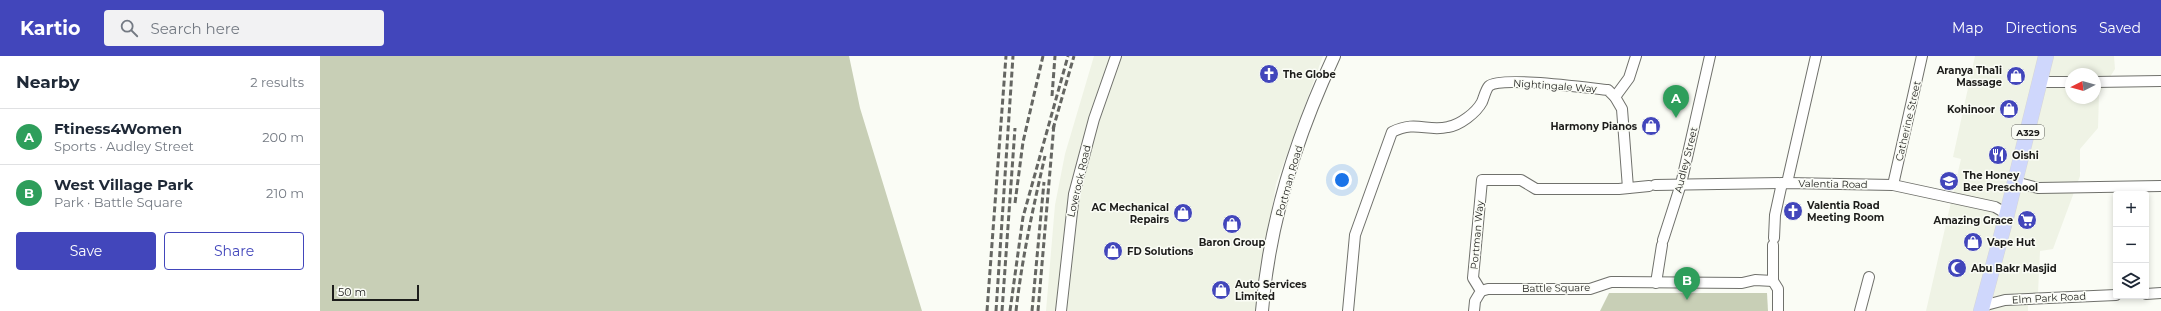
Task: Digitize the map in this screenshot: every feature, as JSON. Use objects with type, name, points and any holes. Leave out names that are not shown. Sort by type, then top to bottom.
[{"type":"main road","name":"A329","points":[[1981,309],[2041,82],[2046,56]]},
{"type":"street","name":"Loverock Road","points":[[1061,311],[1074,194],[1094,119],[1116,56]]},
{"type":"street","name":"Portman Road","points":[[1262,311],[1269,263],[1284,191],[1299,142],[1334,56]]},
{"type":"street","points":[[1628,188],[1622,109],[1615,98],[1628,78],[1636,56]]},
{"type":"street","name":"Audley Street","points":[[1656,283],[1662,243],[1681,184],[1710,56]]},
{"type":"street","points":[[1778,311],[1778,289],[1773,281],[1775,215],[1785,183],[1816,56]]},
{"type":"street","name":"Catherine Street","points":[[1893,185],[1922,56]]},
{"type":"street","points":[[2101,82],[2161,81]]},
{"type":"street","name":"Nightingale Way","points":[[1348,311],[1355,234],[1392,132],[1404,126],[1448,128],[1464,121],[1481,105],[1488,86],[1495,82],[1524,82],[1608,90],[1615,98]]},
{"type":"street","points":[[2041,82],[2065,82]]},
{"type":"street","name":"Valentia Road","points":[[1482,180],[1521,180],[1536,189],[1628,188],[1681,184],[1785,183],[1893,185],[1994,206],[2007,214]]},
{"type":"street","name":"Portman Way","points":[[1481,291],[1473,278],[1482,180]]},
{"type":"street","points":[[2015,182],[2038,188],[2161,186]]},
{"type":"street","points":[[1860,311],[1869,277]]},
{"type":"street","name":"Battle Square","points":[[1481,291],[1488,289],[1590,289],[1611,282],[1742,283],[1755,280],[1773,281]]},
{"type":"street","points":[[1474,311],[1475,301],[1481,291]]},
{"type":"street","points":[[2149,294],[2161,293]]},
{"type":"street","name":"Elm Park Road","points":[[1981,309],[2005,300],[2113,295]]},
{"type":"shaded area","points":[[1094,56],[1323,56],[1276,184],[1256,311],[1046,311],[1055,205],[1065,154]]},
{"type":"shaded area","points":[[1975,56],[2114,56],[2115,69],[2101,91],[2101,68],[2065,68],[2065,104],[2099,104],[2098,128],[2080,149],[2080,176],[2053,249],[2040,251],[2038,293],[2028,304],[2028,311],[1926,311],[1961,159],[1953,157]]},
{"type":"green space","points":[[320,56],[849,56],[860,108],[922,311],[320,311]]},
{"type":"green space","points":[[1609,293],[1767,293],[1768,311],[1600,311]]},
{"type":"railway","points":[[987,311],[1006,56]]},
{"type":"railway","points":[[996,311],[1013,56]]},
{"type":"railway","points":[[1015,203],[1023,142],[1043,56]]},
{"type":"railway","points":[[1052,96],[1055,56]]},
{"type":"railway","points":[[1010,311],[1023,217],[1068,56]]},
{"type":"railway","points":[[1053,129],[1074,56]]},
{"type":"railway","points":[[1038,311],[1054,124]]},
{"type":"railway","points":[[1002,311],[1015,128]]},
{"type":"railway","points":[[1016,311],[1028,233],[1045,156]]},
{"type":"railway","points":[[1032,311],[1044,182]]},
{"type":"place","name":"The Globe","points":[[1269,74]]},
{"type":"place","name":"Aranya Tha1i Massage","points":[[2016,76]]},
{"type":"place","name":"Kohinoor","points":[[2009,109]]},
{"type":"place","name":"Ftiness4Women","points":[[1676,118]]},
{"type":"place","name":"Harmony Pianos","points":[[1651,126]]},
{"type":"place","name":"Oishi","points":[[1998,155]]},
{"type":"place","name":"The Honey Bee Preschool","points":[[1949,181]]},
{"type":"place","name":"Valentia Road Meeting Room","points":[[1793,211]]},
{"type":"place","name":"AC Mechanical Repairs","points":[[1183,213]]},
{"type":"place","name":"Amazing Grace","points":[[2027,220]]},
{"type":"place","name":"Baron Group","points":[[1232,224]]},
{"type":"place","name":"Vape Hut","points":[[1973,242]]},
{"type":"place","name":"FD Solutions","points":[[1113,251]]},
{"type":"place","name":"Abu Bakr Masjid","points":[[1957,268]]},
{"type":"place","name":"Auto Services Limited","points":[[1221,290]]},
{"type":"place","name":"West Village Park","points":[[1687,300]]}]
